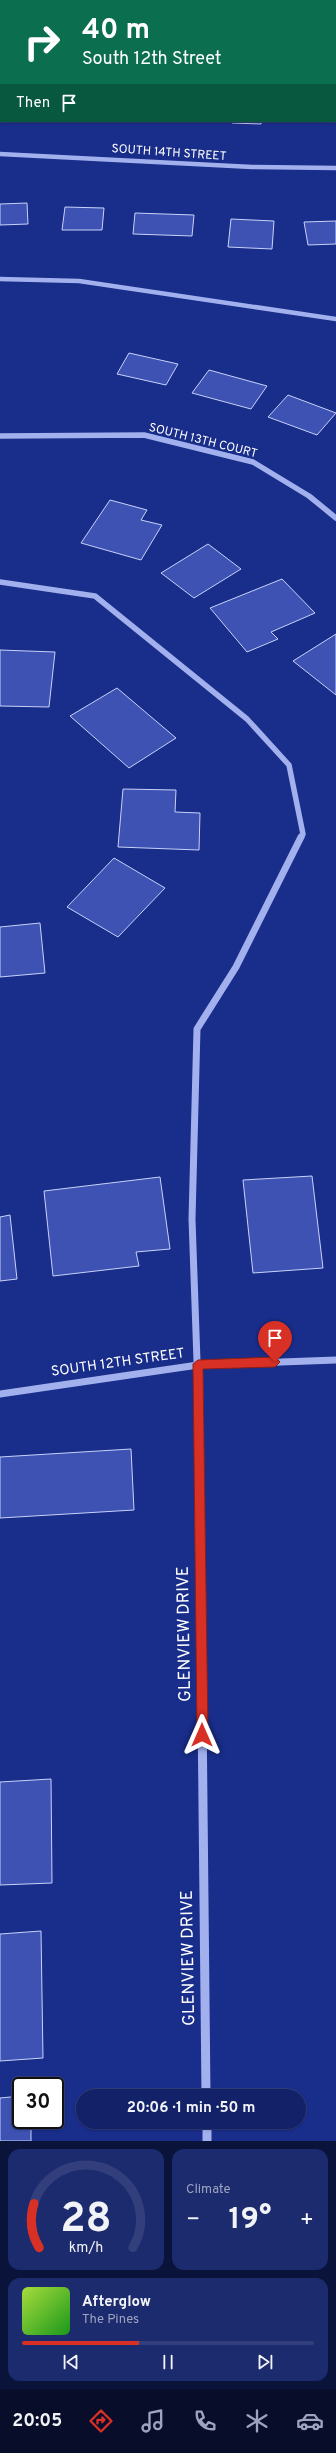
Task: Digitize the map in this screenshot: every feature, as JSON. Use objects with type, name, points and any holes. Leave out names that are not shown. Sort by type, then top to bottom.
[{"type":"street","name":"SOUTH 14TH STREET","points":[[0,154],[46,155],[274,170],[336,168]]},
{"type":"street","points":[[0,279],[78,281],[336,319]]},
{"type":"street","name":"SOUTH 13TH COURT","points":[[0,436],[144,435],[253,462],[309,496],[336,518]]},
{"type":"street","name":"GLENVIEW DRIVE","points":[[0,582],[95,596],[247,719],[289,764],[302,834],[236,967],[197,1029],[192,1218],[198,1364],[206,2089]]},
{"type":"street","name":"SOUTH 12TH STREET","points":[[0,1394],[198,1364],[336,1360]]},
{"type":"street","points":[[207,2129],[207,2141]]},
{"type":"building","points":[[232,122],[262,122],[261,124]]},
{"type":"building","points":[[27,203],[28,224],[0,225],[0,204]]},
{"type":"building","points":[[65,207],[104,208],[102,230],[62,230]]},
{"type":"building","points":[[135,213],[194,215],[192,236],[133,234]]},
{"type":"building","points":[[231,219],[274,221],[272,249],[228,247]]},
{"type":"building","points":[[336,221],[336,244],[308,245],[304,222]]},
{"type":"building","points":[[129,353],[178,364],[166,385],[117,374]]},
{"type":"building","points":[[209,370],[267,386],[251,409],[192,393]]},
{"type":"building","points":[[288,395],[336,413],[317,435],[268,417]]},
{"type":"building","points":[[110,500],[147,510],[141,520],[162,525],[141,560],[81,543]]},
{"type":"building","points":[[208,544],[241,569],[194,598],[161,573]]},
{"type":"building","points":[[282,579],[315,613],[271,632],[278,639],[247,652],[210,608]]},
{"type":"building","points":[[336,634],[336,695],[293,661]]},
{"type":"building","points":[[0,650],[55,652],[49,707],[0,706]]},
{"type":"building","points":[[117,688],[176,738],[129,768],[70,716]]},
{"type":"building","points":[[123,789],[176,790],[175,812],[200,813],[199,850],[118,847]]},
{"type":"building","points":[[114,858],[165,888],[118,937],[67,907]]},
{"type":"building","points":[[40,923],[45,973],[0,977],[0,927]]},
{"type":"building","points":[[312,1176],[323,1268],[253,1273],[243,1180]]},
{"type":"building","points":[[160,1177],[170,1249],[136,1252],[139,1266],[53,1276],[44,1191]]},
{"type":"building","points":[[10,1215],[17,1279],[0,1281],[0,1217]]},
{"type":"building","points":[[131,1449],[134,1510],[0,1518],[0,1457]]},
{"type":"building","points":[[51,1779],[52,1883],[0,1885],[0,1782]]},
{"type":"building","points":[[41,1931],[43,2058],[0,2061],[0,1934]]},
{"type":"building","points":[[12,2097],[12,2129],[31,2129],[31,2141],[0,2141],[0,2098]]},
{"type":"route","points":[[202,1735],[198,1364],[275,1362]]}]
